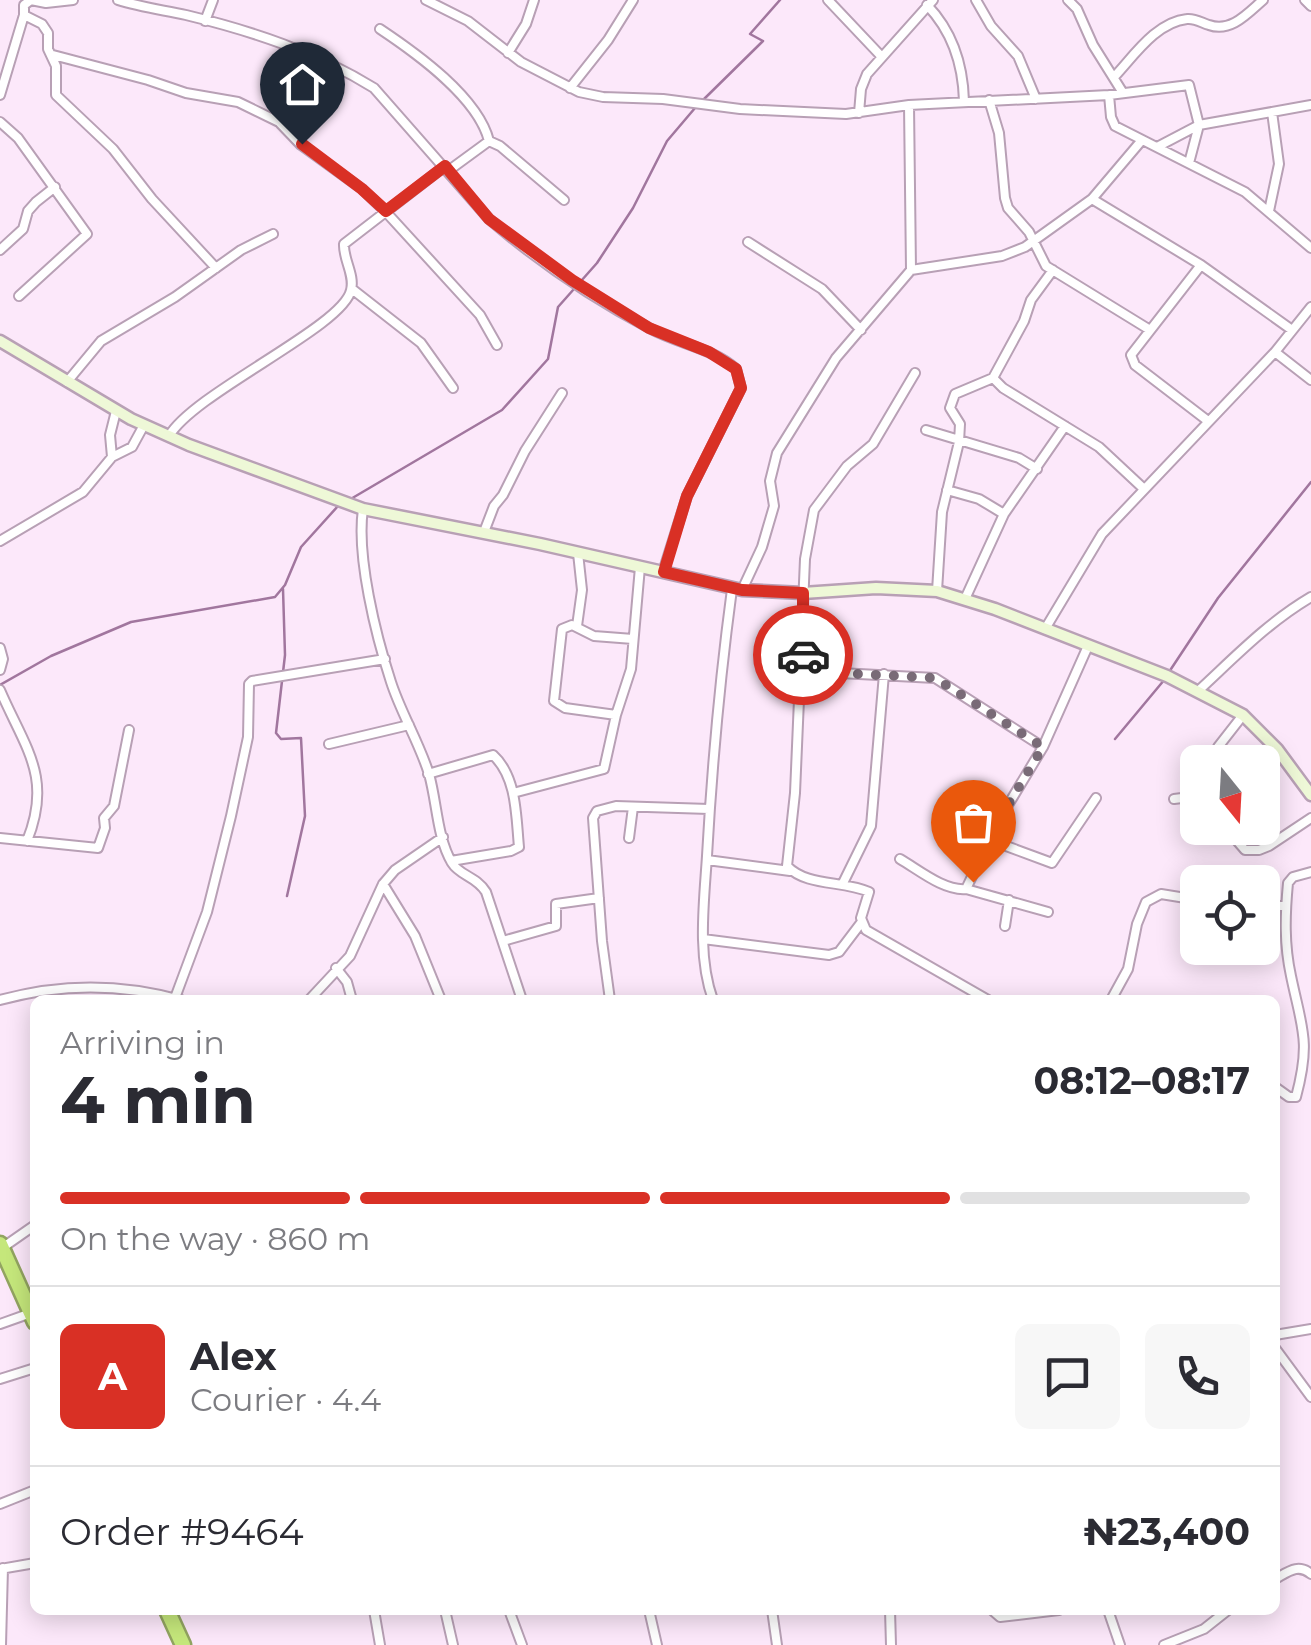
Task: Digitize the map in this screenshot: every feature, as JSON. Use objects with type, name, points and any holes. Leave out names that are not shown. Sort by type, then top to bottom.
[{"type":"highway","points":[[1,1246],[30,1310]]},
{"type":"highway","points":[[169,1615],[183,1645]]},
{"type":"main road","points":[[0,342],[144,425],[362,509],[484,532],[737,590],[803,593],[876,588],[937,591],[966,599],[1198,690],[1243,715],[1277,750],[1311,796]]},
{"type":"street","points":[[27,4],[73,0]]},
{"type":"street","points":[[118,0],[303,50],[358,78],[374,88],[489,219],[572,280],[649,328],[726,361],[739,376],[741,388],[687,496],[664,572]]},
{"type":"street","points":[[206,22],[212,0]]},
{"type":"street","points":[[426,0],[468,21],[508,52],[570,88],[604,97],[859,114],[909,104],[1109,95],[1188,84],[1199,125],[1188,163]]},
{"type":"street","points":[[508,52],[526,24],[534,0]]},
{"type":"street","points":[[570,88],[634,0]]},
{"type":"street","points":[[828,0],[881,56]]},
{"type":"street","points":[[976,0],[1018,56],[1036,99]]},
{"type":"street","points":[[1114,77],[1151,38],[1180,21],[1194,20],[1221,28],[1240,20],[1262,0]]},
{"type":"street","points":[[1305,0],[1311,6]]},
{"type":"street","points":[[1073,2],[1123,93]]},
{"type":"street","points":[[859,114],[861,89],[881,56],[930,3],[948,28],[964,101]]},
{"type":"street","points":[[27,4],[48,32],[48,49],[53,55],[186,94],[238,102],[280,122],[386,211],[480,314],[498,345]]},
{"type":"street","points":[[0,95],[27,4]]},
{"type":"street","points":[[380,29],[444,78],[482,124],[489,141],[564,200]]},
{"type":"street","points":[[53,55],[56,95],[113,149],[152,199],[216,268]]},
{"type":"street","points":[[1109,95],[1111,118],[1116,126],[1245,192],[1311,248]]},
{"type":"street","points":[[989,100],[1001,144],[1005,198],[1046,266],[1150,330]]},
{"type":"street","points":[[712,995],[703,938],[709,809],[720,675],[737,590],[762,547],[774,506],[770,481],[776,454],[836,358],[911,270],[909,104]]},
{"type":"street","points":[[1157,147],[1199,125],[1311,105]]},
{"type":"street","points":[[1269,211],[1279,164],[1272,112]]},
{"type":"street","points":[[0,122],[18,138],[87,234],[19,296]]},
{"type":"street","points":[[911,270],[1002,256],[1033,240],[1092,199],[1142,140]]},
{"type":"street","points":[[452,388],[421,343],[352,289],[344,244],[489,141]]},
{"type":"street","points":[[0,250],[23,229],[36,202],[55,187]]},
{"type":"street","points":[[1092,199],[1201,265],[1292,330]]},
{"type":"street","points":[[67,382],[100,341],[175,298],[240,250],[273,234]]},
{"type":"street","points":[[748,242],[822,288],[861,330]]},
{"type":"street","points":[[1201,265],[1131,355],[1134,362],[1208,422]]},
{"type":"street","points":[[937,591],[946,490],[959,442],[960,424],[950,408],[956,394],[993,378],[1031,300],[1054,270]]},
{"type":"street","points":[[169,436],[192,413],[328,318],[352,289]]},
{"type":"street","points":[[1044,629],[1102,534],[1275,352],[1311,307]]},
{"type":"street","points":[[1275,352],[1311,380]]},
{"type":"street","points":[[790,871],[786,858],[795,794],[803,593],[814,510],[847,466],[873,444],[916,373]]},
{"type":"street","points":[[993,378],[1100,447],[1144,489]]},
{"type":"street","points":[[484,532],[524,451],[562,393]]},
{"type":"street","points":[[112,457],[110,435],[116,411]]},
{"type":"street","points":[[0,542],[83,492],[112,457],[132,446],[144,425]]},
{"type":"street","points":[[966,599],[1004,514],[1065,426]]},
{"type":"street","points":[[926,430],[1019,458],[1037,469]]},
{"type":"street","points":[[946,490],[980,499],[1004,514]]},
{"type":"street","points":[[362,509],[364,570],[384,658],[428,774],[451,861],[461,872],[478,880],[492,907],[520,995]]},
{"type":"street","points":[[577,626],[582,590],[578,554]]},
{"type":"street","points":[[513,792],[604,769],[631,669],[640,567]]},
{"type":"street","points":[[1198,690],[1251,638],[1311,597]]},
{"type":"street","points":[[616,714],[565,708],[554,701],[562,629],[577,626],[594,636],[634,639]]},
{"type":"street","points":[[966,890],[999,820],[1043,747],[1088,646]]},
{"type":"street","points":[[0,648],[0,670]]},
{"type":"street","points":[[175,995],[214,890],[248,737],[249,684],[252,680],[384,658]]},
{"type":"street","points":[[802,671],[935,678],[1043,747]]},
{"type":"street","points":[[843,883],[871,826],[884,674]]},
{"type":"street","points":[[0,690],[34,763],[39,809],[28,842]]},
{"type":"street","points":[[1220,745],[1243,715]]},
{"type":"street","points":[[330,744],[409,724]]},
{"type":"street","points":[[0,838],[98,848],[104,818],[114,806],[128,730]]},
{"type":"street","points":[[428,774],[493,755],[504,766],[513,792],[517,849],[451,861]]},
{"type":"street","points":[[947,820],[1052,863],[1096,798]]},
{"type":"street","points":[[1174,799],[1180,798]]},
{"type":"street","points":[[630,838],[633,806]]},
{"type":"street","points":[[609,995],[593,818],[605,808],[709,809]]},
{"type":"street","points":[[1280,837],[1311,818]]},
{"type":"street","points":[[313,995],[350,956],[383,884],[395,870],[444,837]]},
{"type":"street","points":[[1241,845],[1245,850],[1260,850],[1268,845]]},
{"type":"street","points":[[900,859],[946,886],[1048,912]]},
{"type":"street","points":[[703,938],[829,955],[839,952],[862,923],[869,892],[790,871],[707,860]]},
{"type":"street","points":[[1280,1090],[1296,1097],[1308,1039],[1287,952],[1288,883],[1293,877],[1311,872]]},
{"type":"street","points":[[383,884],[415,936],[440,995]]},
{"type":"street","points":[[1114,995],[1128,968],[1146,902],[1162,894],[1180,897]]},
{"type":"street","points":[[503,941],[556,926],[556,904],[599,898]]},
{"type":"street","points":[[1006,926],[1009,900]]},
{"type":"street","points":[[1280,906],[1286,906]]},
{"type":"street","points":[[862,923],[866,930],[979,995]]},
{"type":"street","points":[[336,968],[347,982],[351,995]]},
{"type":"street","points":[[0,1000],[75,986],[122,988],[154,995]]},
{"type":"street","points":[[1,1246],[30,1228]]},
{"type":"street","points":[[0,1324],[30,1318]]},
{"type":"street","points":[[1280,1333],[1311,1329]]},
{"type":"street","points":[[1280,1355],[1311,1397]]},
{"type":"street","points":[[0,1379],[30,1370]]},
{"type":"street","points":[[0,1504],[30,1492]]},
{"type":"street","points":[[1,1645],[2,1568],[30,1564]]},
{"type":"street","points":[[1280,1577],[1297,1568],[1311,1574]]},
{"type":"street","points":[[375,1615],[380,1645]]},
{"type":"street","points":[[446,1615],[452,1645]]},
{"type":"street","points":[[510,1615],[522,1645]]},
{"type":"street","points":[[649,1615],[657,1645]]},
{"type":"street","points":[[773,1615],[777,1645]]},
{"type":"street","points":[[890,1615],[891,1645]]},
{"type":"street","points":[[1110,1615],[1120,1645]]},
{"type":"street","points":[[1164,1645],[1204,1629],[1222,1615]]},
{"type":"waterway","points":[[701,102],[763,41],[750,34],[780,0]]},
{"type":"waterway","points":[[349,500],[502,410],[548,359],[558,307],[597,263],[633,208],[667,141],[695,108]]},
{"type":"waterway","points":[[1169,672],[1218,598],[1311,482]]},
{"type":"waterway","points":[[0,685],[51,656],[131,622],[275,597],[285,585],[301,547],[338,506]]},
{"type":"waterway","points":[[283,589],[285,655],[276,733],[281,739],[301,738],[305,816],[287,896]]},
{"type":"waterway","points":[[1115,739],[1165,679]]},
{"type":"way so far","points":[[803,655],[802,671],[935,678],[1043,747],[999,820],[973,882]]},
{"type":"route","points":[[302,144],[386,211],[445,166],[489,219],[572,280],[649,328],[709,352],[736,369],[741,388],[687,496],[664,572],[742,590],[803,593],[803,655]]}]
